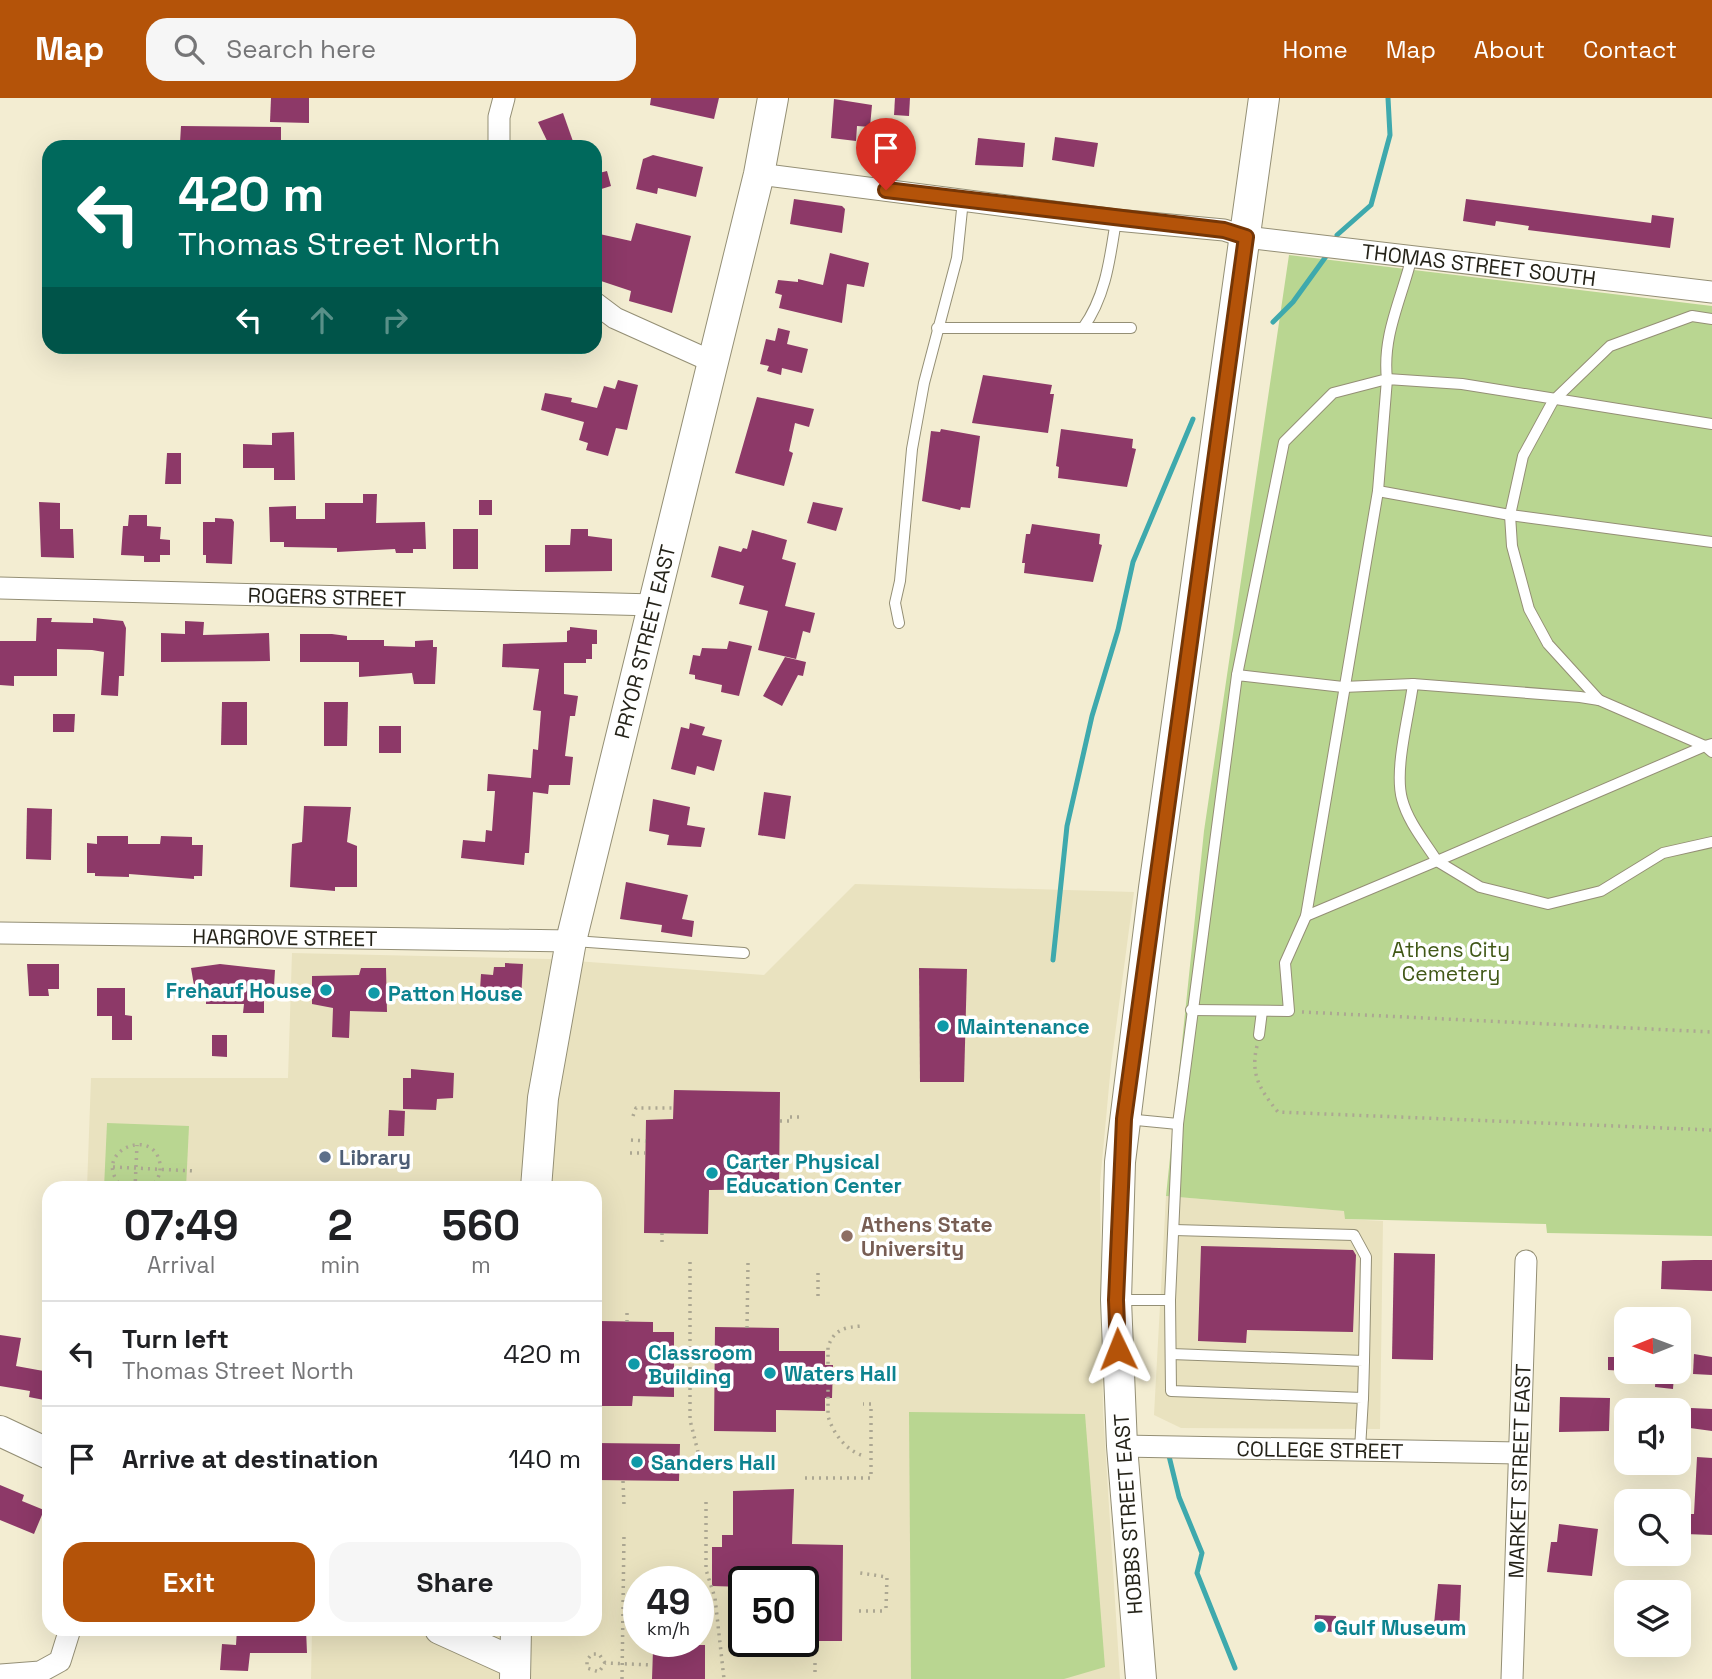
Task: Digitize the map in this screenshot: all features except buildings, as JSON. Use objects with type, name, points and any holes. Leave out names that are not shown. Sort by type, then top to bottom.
[{"type":"main road","name":"PRYOR STREET EAST","points":[[537,1181],[543,1098],[571,941],[759,174],[773,98]]},
{"type":"main road","name":"HOBBS STREET EAST","points":[[1140,1679],[1122,1446],[1116,1300],[1124,1119],[1264,98]]},
{"type":"main road","points":[[0,1430],[42,1451]]},
{"type":"main road","points":[[452,1636],[515,1671],[516,1636]]},
{"type":"street","points":[[499,140],[499,117],[503,98]]},
{"type":"street","name":"THOMAS STREET SOUTH","points":[[759,174],[1116,220],[1224,230],[1246,237],[1712,292]]},
{"type":"street","points":[[602,308],[615,318],[713,362]]},
{"type":"street","name":"ROGERS STREET","points":[[0,588],[655,605]]},
{"type":"street","name":"HARGROVE STREET","points":[[0,933],[571,941]]},
{"type":"street","name":"MARKET STREET EAST","points":[[1512,1679],[1526,1261]]},
{"type":"street","name":"COLLEGE STREET","points":[[1122,1446],[1519,1453]]},
{"type":"street","points":[[0,1675],[40,1672],[60,1661],[68,1636]]},
{"type":"lane","points":[[899,623],[895,603],[900,581],[912,449],[937,328],[957,258],[963,200]]},
{"type":"lane","points":[[1083,328],[1095,311],[1106,279],[1116,220]]},
{"type":"lane","points":[[1191,1010],[1289,1011],[1285,963],[1306,916],[1378,491],[1389,326],[1403,291],[1412,256]]},
{"type":"lane","points":[[1599,700],[1548,644],[1529,609],[1512,546],[1510,515],[1523,456],[1553,401],[1610,346],[1692,316],[1712,318]]},
{"type":"lane","points":[[937,328],[1131,328]]},
{"type":"lane","points":[[1363,1398],[1171,1391],[1170,1300],[1178,1124],[1191,1010],[1237,675],[1284,442],[1333,393],[1387,379],[1462,384],[1553,401],[1712,424]]},
{"type":"lane","points":[[1378,491],[1510,515],[1712,542]]},
{"type":"lane","points":[[1237,675],[1343,687],[1413,684],[1599,700],[1710,747]]},
{"type":"lane","points":[[1413,684],[1401,772],[1402,797],[1410,819],[1437,861],[1480,887],[1548,904],[1601,891],[1662,853],[1712,842]]},
{"type":"lane","points":[[1306,916],[1710,747]]},
{"type":"lane","points":[[571,941],[744,953]]},
{"type":"lane","points":[[1259,1035],[1262,1011]]},
{"type":"lane","points":[[1124,1119],[1178,1124]]},
{"type":"lane","points":[[1174,1230],[1354,1235],[1366,1257],[1360,1449]]},
{"type":"lane","points":[[1116,1300],[1170,1300]]},
{"type":"lane","points":[[1171,1354],[1364,1361]]},
{"type":"path","points":[[1289,1011],[1712,1032]]},
{"type":"path","points":[[1259,1035],[1252,1063],[1259,1088],[1278,1112],[1712,1129]]},
{"type":"path","points":[[632,1116],[636,1108],[674,1108]]},
{"type":"path","points":[[780,1121],[789,1121],[789,1116],[801,1116]]},
{"type":"path","points":[[631,1140],[646,1141]]},
{"type":"path","points":[[135,1181],[137,1145]]},
{"type":"path","points":[[118,1181],[113,1167],[118,1153],[137,1145],[154,1152],[160,1170],[157,1181]]},
{"type":"path","points":[[630,1153],[645,1153]]},
{"type":"path","points":[[779,1157],[789,1157],[789,1163],[822,1163]]},
{"type":"path","points":[[113,1167],[195,1171]]},
{"type":"path","points":[[662,1233],[662,1242]]},
{"type":"path","points":[[691,1262],[690,1420],[704,1476]]},
{"type":"path","points":[[747,1328],[748,1263]]},
{"type":"path","points":[[818,1272],[818,1296]]},
{"type":"path","points":[[627,1311],[627,1322]]},
{"type":"path","points":[[861,1455],[844,1444],[831,1426],[827,1381],[831,1337],[840,1329],[863,1326]]},
{"type":"path","points":[[827,1381],[863,1381]]},
{"type":"path","points":[[805,1478],[871,1478],[871,1404],[863,1404]]},
{"type":"path","points":[[623,1481],[624,1505]]},
{"type":"path","points":[[706,1502],[706,1570],[715,1598],[724,1679]]},
{"type":"path","points":[[622,1679],[624,1534]]},
{"type":"path","points":[[859,1611],[882,1611],[886,1608],[887,1577],[860,1573]]},
{"type":"path","points":[[605,1663],[599,1672],[587,1668],[587,1660],[592,1654],[598,1654],[605,1663],[653,1665]]},
{"type":"path","points":[[815,1663],[815,1673]]},
{"type":"shaded area","name":"Athens State University","points":[[855,884],[1134,892],[1111,1065],[1100,1183],[1103,1412],[1120,1679],[311,1679],[312,1636],[602,1636],[602,1181],[87,1181],[91,1078],[288,1078],[292,953],[549,959],[764,975]]},
{"type":"shaded area","points":[[1166,1196],[1345,1211],[1345,1219],[1383,1221],[1380,1429],[1181,1428],[1154,1415]]},
{"type":"green space","name":"Athens City Cemetery","points":[[1289,255],[1712,306],[1712,1236],[1547,1233],[1546,1224],[1345,1219],[1344,1211],[1166,1196],[1204,831]]},
{"type":"green space","points":[[107,1123],[189,1126],[186,1181],[104,1181]]},
{"type":"green space","points":[[909,1412],[1085,1414],[1105,1667],[1064,1679],[911,1679]]},
{"type":"waterway","points":[[1337,235],[1371,205],[1390,135],[1388,98]]},
{"type":"waterway","points":[[1273,322],[1293,302],[1327,255]]},
{"type":"waterway","points":[[1053,960],[1067,826],[1092,716],[1118,630],[1133,562],[1193,419]]},
{"type":"waterway","points":[[1169,1456],[1179,1497],[1202,1553],[1197,1573],[1235,1668]]},
{"type":"place","name":"Frehauf House","points":[[326,990]]},
{"type":"place","name":"Patton House","points":[[374,993]]},
{"type":"place","name":"Maintenance","points":[[943,1026]]},
{"type":"place","name":"Library","points":[[325,1157]]},
{"type":"place","name":"Carter Physical Education Center","points":[[712,1173]]},
{"type":"place","name":"Athens State University","points":[[847,1236]]},
{"type":"place","name":"Classroom Building","points":[[634,1364]]},
{"type":"place","name":"Waters Hall","points":[[770,1373]]},
{"type":"place","name":"Sanders Hall","points":[[637,1462]]},
{"type":"place","name":"Gulf Museum","points":[[1320,1627]]},
{"type":"route","points":[[886,190],[1116,220],[1224,230],[1246,237],[1124,1119],[1120,1161],[1116,1300],[1118,1349]]}]
